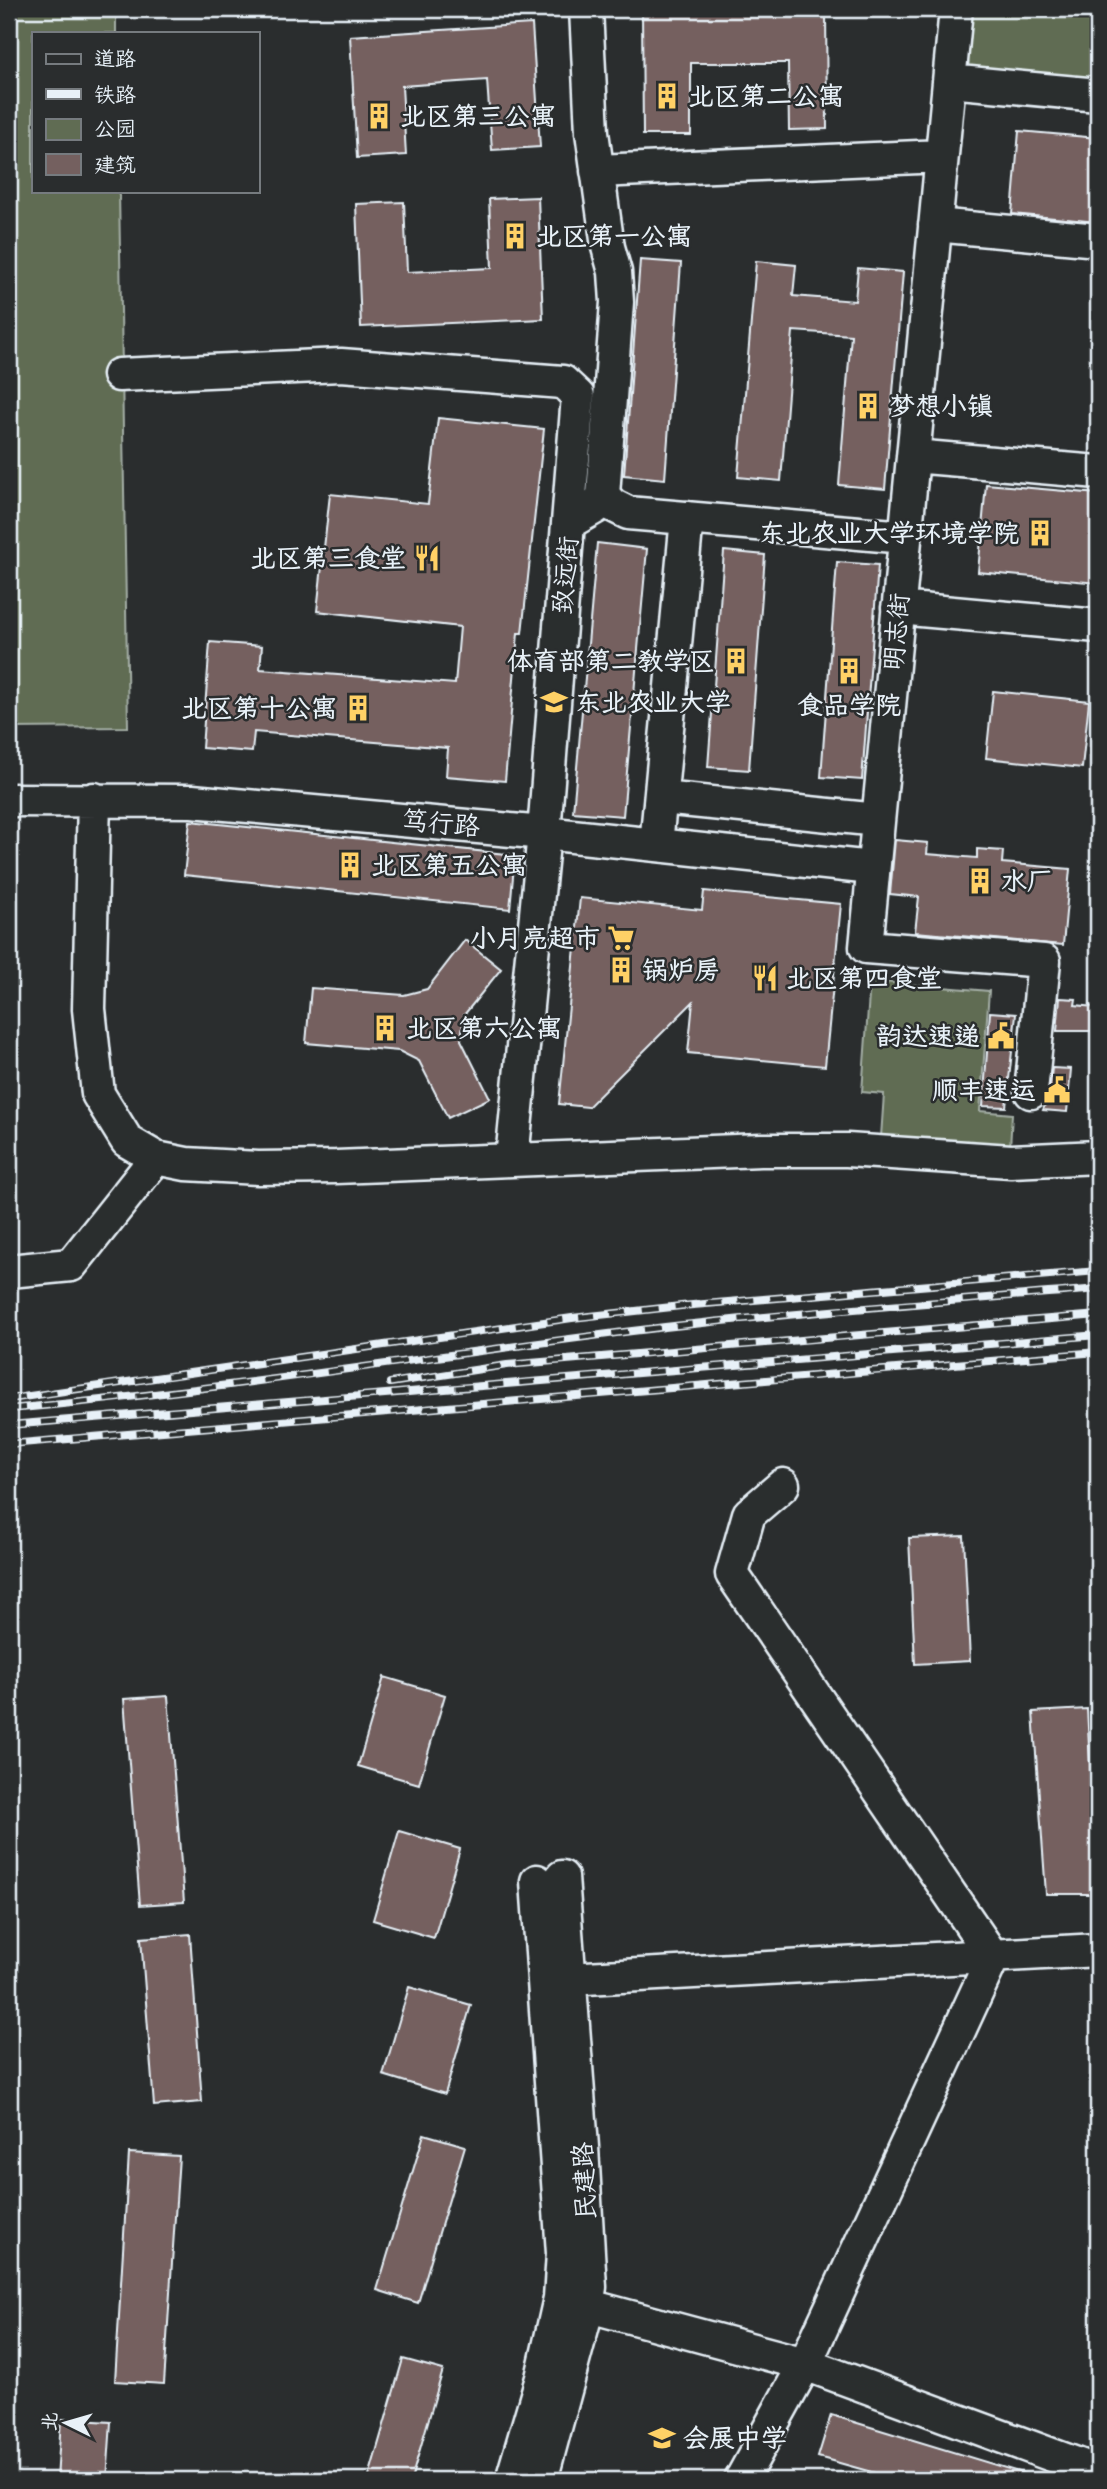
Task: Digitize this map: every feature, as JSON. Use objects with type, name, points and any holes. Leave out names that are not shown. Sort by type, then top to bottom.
[{"type":"street","points":[[586,9],[592,132],[608,247],[615,272],[617,302],[603,495],[612,505],[628,513],[905,537]]},
{"type":"street","name":"明志街","points":[[956,9],[866,947],[1044,961],[1031,1092]]},
{"type":"street","points":[[949,81],[1098,95]]},
{"type":"street","points":[[597,171],[942,156]]},
{"type":"street","points":[[935,225],[1098,240]]},
{"type":"street","points":[[119,375],[341,365],[563,382],[578,396],[568,523]]},
{"type":"street","points":[[913,456],[1098,472]]},
{"type":"street","name":"致远街","points":[[512,1160],[544,833],[568,523],[596,507],[603,495]]},
{"type":"street","points":[[656,845],[687,518]]},
{"type":"street","points":[[898,608],[1098,626]]},
{"type":"street","points":[[662,798],[878,820]]},
{"type":"street","points":[[94,799],[89,1009],[98,1094],[127,1141],[156,1158],[186,1164],[258,1168],[761,1150],[847,1150],[1011,1161],[1098,1157]]},
{"type":"street","name":"笃行路","points":[[9,800],[192,801],[544,833],[872,868]]},
{"type":"street","points":[[9,1271],[71,1265],[156,1158]]},
{"type":"street","points":[[783,1485],[749,1514],[732,1574],[993,1957]]},
{"type":"street","name":"民建路","points":[[512,2480],[542,2378],[573,2302],[590,2287],[557,1980],[550,1879]]},
{"type":"street","points":[[557,1980],[1098,1950]]},
{"type":"street","points":[[741,2480],[805,2364],[993,1957]]},
{"type":"street","points":[[573,2302],[805,2364],[1098,2472]]},
{"type":"street","name":"民建路","points":[[541,2480],[573,2302]]},
{"type":"green space","points":[[9,9],[116,9],[116,32],[32,32],[32,192],[119,192],[128,727],[9,728]]},
{"type":"green space","points":[[956,9],[1098,9],[1098,93],[949,81]]},
{"type":"green space","points":[[870,981],[989,991],[980,1111],[1012,1114],[1010,1148],[881,1137],[884,1094],[862,1092]]},
{"type":"building","name":"北区第二公寓","points":[[642,9],[826,9],[827,129],[789,130],[788,63],[691,63],[691,135],[643,135]]},
{"type":"building","name":"北区第三公寓","points":[[532,24],[540,147],[492,150],[487,80],[402,86],[406,155],[357,158],[350,36]]},
{"type":"building","points":[[1019,131],[1098,138],[1098,222],[1012,214]]},
{"type":"building","name":"北区第一公寓","points":[[538,197],[543,319],[361,327],[356,204],[404,202],[407,272],[492,268],[489,199]]},
{"type":"building","points":[[640,260],[681,263],[665,479],[624,475]]},
{"type":"building","name":"梦想小镇","points":[[756,261],[796,265],[793,296],[855,301],[858,268],[903,272],[885,489],[839,485],[851,335],[793,331],[781,481],[738,477]]},
{"type":"building","points":[[438,418],[544,429],[522,633],[518,633],[505,781],[446,776],[448,748],[254,732],[252,752],[202,748],[210,642],[262,646],[260,669],[455,684],[460,627],[317,611],[330,494],[428,504]]},
{"type":"building","name":"东北农业大学环境学院","points":[[986,484],[1098,494],[1098,583],[978,572]]},
{"type":"building","points":[[597,543],[647,549],[623,816],[573,812]]},
{"type":"building","name":"体育部第二教学区","points":[[724,551],[765,555],[749,770],[708,767]]},
{"type":"building","name":"食品学院","points":[[837,562],[878,565],[862,780],[821,777]]},
{"type":"building","points":[[993,691],[1089,701],[1082,768],[986,758]]},
{"type":"building","name":"北区第五公寓","points":[[190,821],[515,855],[510,909],[184,875]]},
{"type":"building","name":"水厂","points":[[895,840],[928,843],[927,854],[977,858],[977,849],[1003,851],[1002,863],[1070,869],[1063,945],[915,932],[919,897],[890,894]]},
{"type":"building","points":[[704,891],[841,904],[825,1066],[688,1053],[693,1002],[588,1107],[559,1104],[580,898],[702,910]]},
{"type":"building","name":"北区第六公寓","points":[[465,940],[501,969],[464,1015],[461,1040],[490,1098],[448,1118],[419,1061],[399,1051],[306,1043],[311,988],[404,995],[427,989]]},
{"type":"building","points":[[1060,998],[1076,999],[1075,1005],[1095,1007],[1093,1031],[1057,1031]]},
{"type":"building","points":[[990,1012],[1016,1014],[1006,1107],[983,1106]]},
{"type":"building","name":"顺丰速运","points":[[1052,1068],[1071,1069],[1067,1112],[1043,1110],[1049,1094]]},
{"type":"building","points":[[964,1536],[970,1661],[915,1664],[909,1538]]},
{"type":"building","points":[[384,1677],[445,1695],[419,1784],[358,1766]]},
{"type":"building","points":[[168,1696],[184,1902],[140,1905],[124,1699]]},
{"type":"building","points":[[1087,1709],[1097,1894],[1046,1894],[1033,1712]]},
{"type":"building","points":[[399,1831],[460,1849],[434,1938],[373,1920]]},
{"type":"building","points":[[190,1934],[202,2102],[154,2106],[141,1938]]},
{"type":"building","points":[[409,1987],[471,2005],[445,2094],[383,2075]]},
{"type":"building","points":[[424,2134],[465,2146],[418,2303],[377,2290]]},
{"type":"building","points":[[129,2153],[179,2156],[164,2384],[115,2381]]},
{"type":"building","points":[[403,2359],[443,2370],[411,2480],[368,2480]]},
{"type":"building","points":[[831,2415],[1032,2476],[1031,2480],[900,2480],[818,2457]]},
{"type":"building","points":[[61,2419],[111,2422],[107,2480],[57,2480]]},
{"type":"railway","points":[[9,1399],[572,1318],[681,1306],[1098,1271]]},
{"type":"railway","points":[[9,1409],[255,1382],[665,1327],[1098,1289]]},
{"type":"railway","points":[[390,1383],[507,1365],[1098,1315]]},
{"type":"railway","points":[[9,1425],[1098,1335]]},
{"type":"railway","points":[[9,1444],[1098,1352]]},
{"type":"place","name":"北区第二公寓","points":[[667,96]]},
{"type":"place","name":"北区第三公寓","points":[[379,116]]},
{"type":"place","name":"北区第一公寓","points":[[515,236]]},
{"type":"place","name":"梦想小镇","points":[[868,406]]},
{"type":"place","name":"东北农业大学环境学院","points":[[1040,533]]},
{"type":"place","name":"北区第三食堂","points":[[427,558]]},
{"type":"place","name":"体育部第二教学区","points":[[736,661]]},
{"type":"place","name":"食品学院","points":[[849,671]]},
{"type":"place","name":"东北农业大学","points":[[554,702]]},
{"type":"place","name":"北区第十公寓","points":[[358,708]]},
{"type":"place","name":"北区第五公寓","points":[[350,865]]},
{"type":"place","name":"水厂","points":[[980,881]]},
{"type":"place","name":"小月亮超市","points":[[621,938]]},
{"type":"place","name":"锅炉房","points":[[621,970]]},
{"type":"place","name":"北区第四食堂","points":[[765,978]]},
{"type":"place","name":"北区第六公寓","points":[[385,1028]]},
{"type":"place","name":"韵达速递","points":[[1001,1036]]},
{"type":"place","name":"顺丰速运","points":[[1057,1090]]},
{"type":"place","name":"会展中学","points":[[662,2438]]}]
